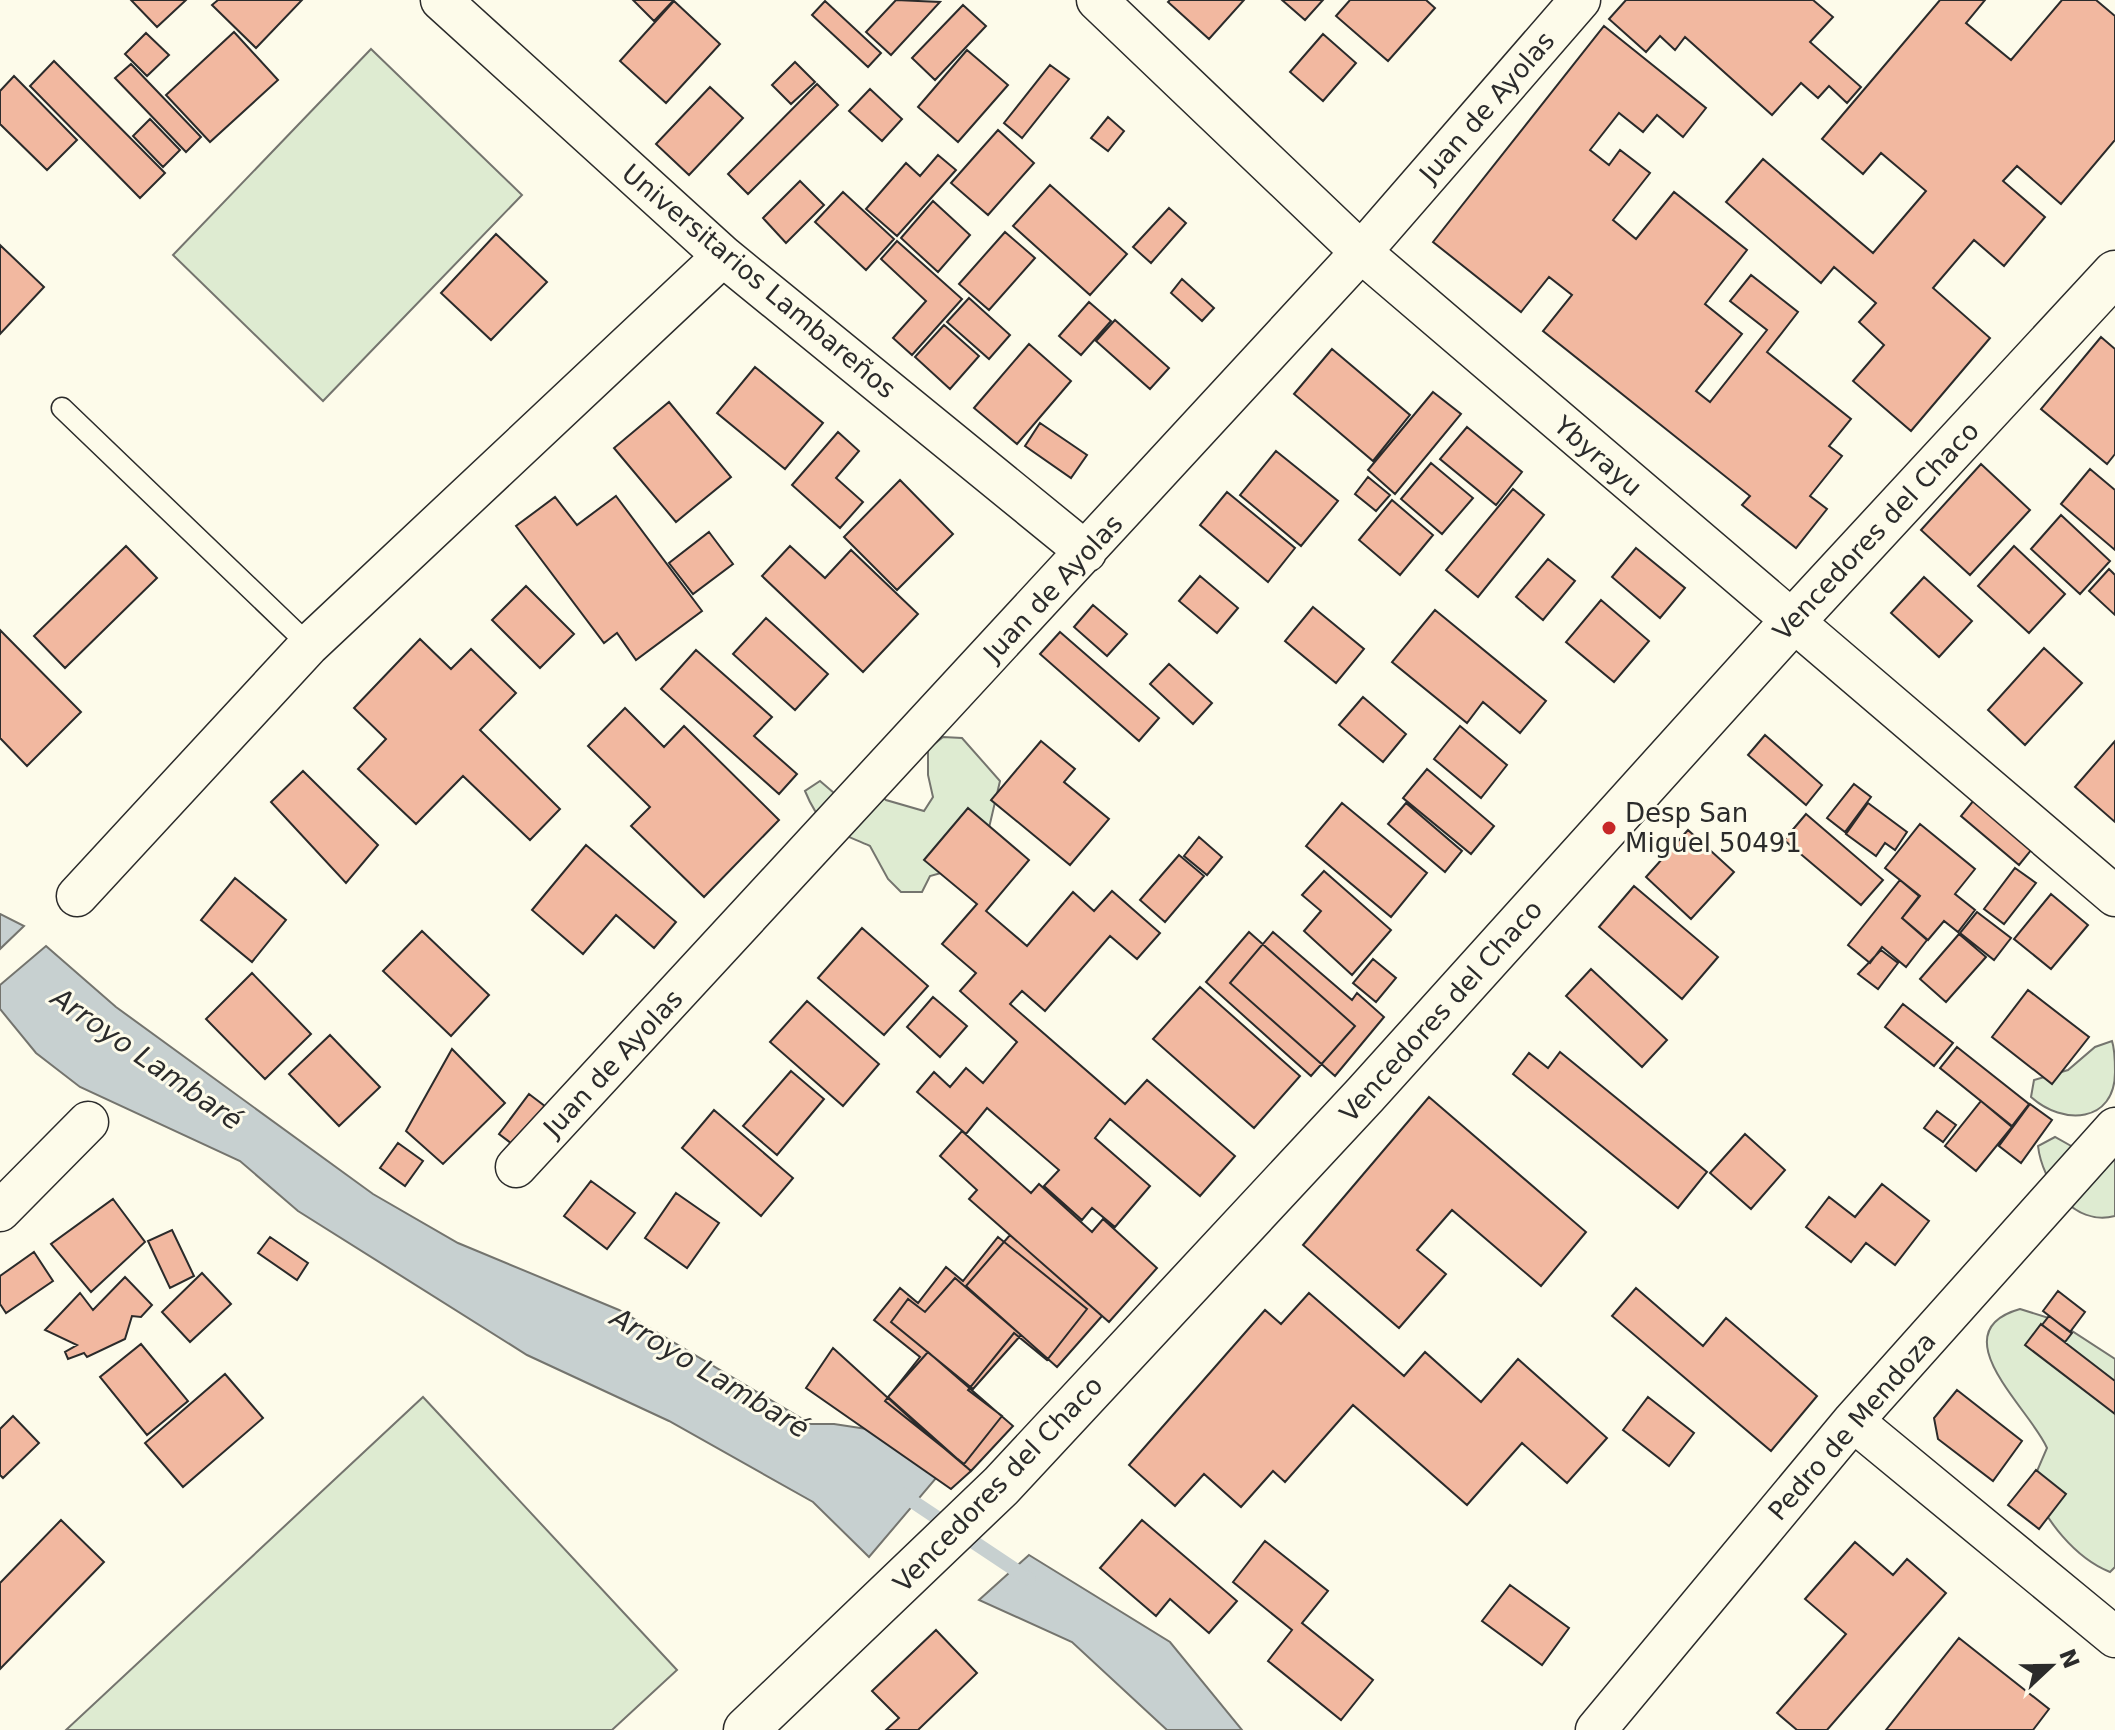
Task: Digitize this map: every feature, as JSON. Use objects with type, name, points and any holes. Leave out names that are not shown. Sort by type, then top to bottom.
[{"type":"street","name":"Universitarios Lambareños","points":[[441,0],[723,256],[1086,552]]},
{"type":"street","name":"Ybyrayu","points":[[1097,0],[1361,252],[1791,623],[2115,896]]},
{"type":"street","name":"Juan de Ayolas","points":[[516,1167],[1361,252],[1580,0]]},
{"type":"street","points":[[77,896],[309,645],[723,256]]},
{"type":"street","name":"Vencedores del Chaco","points":[[746,1730],[1001,1486],[1365,1095],[1791,623],[2115,273]]},
{"type":"street","points":[[0,1211],[88,1122]]},
{"type":"street","name":"Pedro de Mendoza","points":[[1596,1730],[1853,1421],[2115,1128]]},
{"type":"street","points":[[1853,1421],[2115,1637]]},
{"type":"lane","points":[[62,408],[309,645]]},
{"type":"green space","points":[[371,49],[522,195],[323,401],[173,255]]},
{"type":"green space","points":[[943,737],[962,738],[1000,781],[988,832],[948,871],[930,876],[922,892],[901,892],[888,879],[870,846],[830,827],[817,814],[805,791],[820,781],[834,793],[872,788],[886,800],[924,811],[933,797],[928,775],[928,749]]},
{"type":"green space","points":[[2112,1041],[2115,1064],[2113,1089],[2097,1110],[2072,1115],[2044,1106],[2031,1097],[2034,1080],[2068,1070],[2095,1047]]},
{"type":"green space","points":[[2115,1135],[2115,1216],[2100,1218],[2086,1215],[2073,1208],[2053,1186],[2038,1146],[2055,1137],[2073,1147]]},
{"type":"green space","points":[[2020,1309],[2055,1320],[2115,1359],[2115,1567],[2110,1572],[2073,1548],[2044,1511],[2031,1485],[2047,1448],[1997,1373],[1989,1353],[1988,1335],[1997,1320]]},
{"type":"green space","points":[[423,1397],[677,1670],[612,1730],[66,1730]]},
{"type":"water","points":[[0,914],[24,926],[0,949]]},
{"type":"water","points":[[46,946],[116,1007],[373,1194],[458,1243],[619,1310],[811,1424],[880,1431],[937,1477],[869,1557],[813,1502],[669,1421],[527,1355],[298,1211],[240,1161],[80,1087],[36,1053],[0,1009],[0,985]]},
{"type":"water","points":[[1029,1555],[1170,1642],[1242,1730],[1167,1730],[1072,1642],[979,1600]]},
{"type":"building","points":[[131,0],[186,0],[157,27]]},
{"type":"building","points":[[218,0],[302,0],[256,48],[212,5]]},
{"type":"building","points":[[633,0],[672,0],[673,1],[654,21]]},
{"type":"building","points":[[896,0],[940,2],[891,55],[866,32]]},
{"type":"building","points":[[1244,0],[1209,39],[1168,2]]},
{"type":"building","points":[[1282,0],[1323,0],[1305,20]]},
{"type":"building","points":[[1350,0],[1426,0],[1435,8],[1388,61],[1336,16]]},
{"type":"building","points":[[1626,0],[1813,0],[1833,17],[1810,42],[1861,87],[1847,103],[1829,86],[1818,98],[1801,83],[1772,115],[1685,37],[1675,50],[1660,36],[1646,52],[1609,19]]},
{"type":"building","points":[[1940,0],[1985,0],[1966,23],[2011,60],[2062,0],[2096,0],[2115,16],[2115,140],[2061,204],[2017,166],[2003,181],[2045,217],[2004,266],[1974,240],[1933,288],[1990,338],[1911,431],[1853,381],[1884,345],[1859,322],[1876,303],[1834,267],[1821,283],[1726,202],[1763,159],[1873,253],[1926,191],[1881,153],[1863,174],[1822,139]]},
{"type":"building","points":[[674,1],[720,44],[666,103],[620,61]]},
{"type":"building","points":[[825,1],[881,53],[868,67],[812,15]]},
{"type":"building","points":[[963,5],[986,26],[935,80],[912,58]]},
{"type":"building","points":[[1604,26],[1706,108],[1683,137],[1657,115],[1643,132],[1619,113],[1590,150],[1609,165],[1620,150],[1650,173],[1613,220],[1636,239],[1674,192],[1747,250],[1705,304],[1742,334],[1696,391],[1710,402],[1767,330],[1730,301],[1751,275],[1798,312],[1767,352],[1851,419],[1829,446],[1842,456],[1810,496],[1827,509],[1796,548],[1742,505],[1750,496],[1543,331],[1572,295],[1549,277],[1521,312],[1433,242]]},
{"type":"building","points":[[234,32],[278,80],[210,142],[166,95]]},
{"type":"building","points":[[146,33],[169,55],[147,76],[125,54]]},
{"type":"building","points":[[1323,34],[1356,63],[1323,101],[1290,72]]},
{"type":"building","points":[[967,50],[1008,85],[958,142],[918,107]]},
{"type":"building","points":[[54,61],[165,173],[140,198],[30,86]]},
{"type":"building","points":[[795,62],[815,82],[791,104],[772,85]]},
{"type":"building","points":[[131,64],[201,137],[186,152],[115,78]]},
{"type":"building","points":[[1050,65],[1069,79],[1022,138],[1004,123]]},
{"type":"building","points":[[14,76],[77,140],[47,170],[0,124],[0,91]]},
{"type":"building","points":[[817,84],[838,105],[748,194],[728,174]]},
{"type":"building","points":[[710,87],[743,118],[689,175],[656,144]]},
{"type":"building","points":[[870,89],[902,119],[882,141],[849,111]]},
{"type":"building","points":[[1108,117],[1124,131],[1108,151],[1091,138]]},
{"type":"building","points":[[150,119],[180,150],[163,167],[133,136]]},
{"type":"building","points":[[998,130],[1034,163],[988,215],[951,183]]},
{"type":"building","points":[[938,155],[956,170],[897,236],[866,209],[906,163],[920,176]]},
{"type":"building","points":[[800,181],[824,205],[786,243],[763,218]]},
{"type":"building","points":[[1050,185],[1127,254],[1090,295],[1013,226]]},
{"type":"building","points":[[843,192],[894,239],[866,270],[815,222]]},
{"type":"building","points":[[933,201],[970,235],[938,272],[901,238]]},
{"type":"building","points":[[1169,208],[1186,223],[1151,263],[1133,247]]},
{"type":"building","points":[[1005,232],[1035,258],[989,310],[959,284]]},
{"type":"building","points":[[496,234],[547,282],[491,340],[441,293]]},
{"type":"building","points":[[897,241],[962,299],[912,355],[893,338],[926,301],[881,259]]},
{"type":"building","points":[[0,245],[44,287],[0,334]]},
{"type":"building","points":[[1182,279],[1214,308],[1202,321],[1171,293]]},
{"type":"building","points":[[969,298],[1010,335],[989,359],[947,322]]},
{"type":"building","points":[[1089,302],[1111,321],[1081,355],[1059,336]]},
{"type":"building","points":[[1115,320],[1169,368],[1150,389],[1096,341]]},
{"type":"building","points":[[944,325],[979,356],[950,389],[915,357]]},
{"type":"building","points":[[2101,337],[2115,349],[2115,454],[2107,464],[2041,409]]},
{"type":"building","points":[[1029,344],[1071,381],[1017,444],[974,408]]},
{"type":"building","points":[[1332,349],[1410,415],[1373,461],[1294,394]]},
{"type":"building","points":[[755,367],[823,423],[785,469],[717,413]]},
{"type":"building","points":[[1433,392],[1461,414],[1395,494],[1368,470]]},
{"type":"building","points":[[669,402],[731,477],[676,522],[614,448]]},
{"type":"building","points":[[1040,423],[1087,455],[1071,478],[1025,446]]},
{"type":"building","points":[[1467,427],[1522,472],[1496,505],[1440,459]]},
{"type":"building","points":[[838,432],[859,451],[836,478],[863,502],[840,528],[792,485]]},
{"type":"building","points":[[1276,451],[1338,501],[1301,546],[1240,495]]},
{"type":"building","points":[[1431,463],[1473,498],[1442,534],[1401,499]]},
{"type":"building","points":[[1981,464],[2030,510],[1970,575],[1921,530]]},
{"type":"building","points":[[2090,469],[2115,490],[2115,550],[2061,504]]},
{"type":"building","points":[[1368,477],[1390,495],[1376,511],[1355,494]]},
{"type":"building","points":[[900,480],[953,534],[897,590],[844,537]]},
{"type":"building","points":[[1513,489],[1544,515],[1478,597],[1446,570]]},
{"type":"building","points":[[1227,492],[1295,548],[1268,582],[1200,525]]},
{"type":"building","points":[[616,496],[702,611],[636,660],[617,633],[604,643],[516,526],[555,497],[577,525]]},
{"type":"building","points":[[1392,500],[1433,535],[1400,575],[1359,540]]},
{"type":"building","points":[[2061,515],[2110,561],[2080,594],[2031,549]]},
{"type":"building","points":[[709,532],[733,564],[693,594],[669,563]]},
{"type":"building","points":[[126,546],[157,578],[65,668],[34,636]]},
{"type":"building","points":[[790,546],[825,578],[851,550],[918,614],[863,672],[762,576]]},
{"type":"building","points":[[2014,546],[2065,594],[2029,633],[1978,586]]},
{"type":"building","points":[[1636,548],[1685,588],[1660,618],[1612,577]]},
{"type":"building","points":[[1548,559],[1575,581],[1543,620],[1516,597]]},
{"type":"building","points":[[2109,569],[2115,575],[2115,615],[2089,591]]},
{"type":"building","points":[[1200,576],[1238,608],[1217,633],[1179,601]]},
{"type":"building","points":[[1924,577],[1972,621],[1939,657],[1891,613]]},
{"type":"building","points":[[526,586],[574,634],[540,668],[492,620]]},
{"type":"building","points":[[1601,600],[1649,641],[1614,682],[1566,642]]},
{"type":"building","points":[[1093,605],[1127,634],[1107,656],[1074,627]]},
{"type":"building","points":[[1313,607],[1364,649],[1336,683],[1285,641]]},
{"type":"building","points":[[1435,610],[1546,701],[1520,733],[1483,702],[1467,723],[1392,662]]},
{"type":"building","points":[[766,618],[828,674],[795,710],[733,654]]},
{"type":"building","points":[[0,630],[81,712],[27,766],[0,738]]},
{"type":"building","points":[[1060,632],[1159,718],[1139,741],[1040,654]]},
{"type":"building","points":[[420,639],[451,669],[471,649],[516,693],[480,730],[560,809],[530,840],[463,776],[416,824],[358,769],[386,739],[354,708]]},
{"type":"building","points":[[2044,648],[2082,683],[2025,745],[1988,710]]},
{"type":"building","points":[[696,650],[772,717],[754,736],[797,774],[779,794],[661,689]]},
{"type":"building","points":[[1169,664],[1212,703],[1193,724],[1150,684]]},
{"type":"building","points":[[1363,697],[1406,734],[1383,762],[1339,725]]},
{"type":"building","points":[[625,708],[664,747],[684,726],[779,820],[704,897],[631,826],[650,807],[588,746]]},
{"type":"building","points":[[1460,726],[1507,765],[1481,798],[1434,759]]},
{"type":"building","points":[[1765,735],[1822,785],[1806,805],[1748,755]]},
{"type":"building","points":[[1041,741],[1075,769],[1064,782],[1109,819],[1070,865],[991,800]]},
{"type":"building","points":[[2115,741],[2115,822],[2075,787]]},
{"type":"building","points":[[1427,769],[1494,826],[1471,854],[1403,798]]},
{"type":"building","points":[[303,771],[378,845],[346,883],[271,802]]},
{"type":"building","points":[[1854,784],[1871,797],[1845,832],[1827,818]]},
{"type":"building","points":[[1978,795],[2036,844],[2019,865],[1961,816]]},
{"type":"building","points":[[1342,803],[1427,873],[1391,917],[1306,846]]},
{"type":"building","points":[[1406,803],[1462,851],[1445,872],[1388,824]]},
{"type":"building","points":[[1868,803],[1907,832],[1895,850],[1885,843],[1876,856],[1846,834]]},
{"type":"building","points":[[968,808],[1029,860],[986,911],[1027,946],[1073,892],[1094,911],[1112,891],[1160,933],[1137,959],[1110,936],[1045,1011],[1022,991],[1010,1004],[1125,1104],[1147,1080],[1235,1156],[1200,1196],[1110,1119],[1095,1138],[1150,1186],[1115,1227],[1092,1208],[1082,1220],[1044,1186],[1059,1170],[987,1108],[966,1134],[917,1092],[934,1072],[950,1087],[966,1068],[983,1083],[1017,1042],[960,991],[976,973],[942,944],[977,904],[924,860]]},
{"type":"building","points":[[1806,814],[1883,880],[1861,905],[1784,840]]},
{"type":"building","points":[[1920,824],[1975,869],[1955,894],[1975,910],[1958,932],[1944,921],[1928,940],[1902,918],[1920,896],[1885,868]]},
{"type":"building","points":[[1688,830],[1734,872],[1691,919],[1646,877]]},
{"type":"building","points":[[1199,837],[1222,857],[1207,875],[1184,856]]},
{"type":"building","points":[[586,845],[676,922],[654,948],[616,915],[583,954],[532,910]]},
{"type":"building","points":[[1179,855],[1204,876],[1165,922],[1140,900]]},
{"type":"building","points":[[2015,868],[2036,883],[2004,924],[1984,909]]},
{"type":"building","points":[[1324,871],[1391,930],[1352,975],[1304,931],[1321,911],[1302,895]]},
{"type":"building","points":[[235,878],[286,920],[252,962],[201,920]]},
{"type":"building","points":[[1900,880],[1919,896],[1902,918],[1927,940],[1906,967],[1882,947],[1870,963],[1848,945]]},
{"type":"building","points":[[1634,886],[1718,957],[1682,999],[1599,927]]},
{"type":"building","points":[[2051,894],[2088,925],[2051,969],[2014,939]]},
{"type":"building","points":[[1977,912],[2011,938],[1994,960],[1960,933]]},
{"type":"building","points":[[862,928],[928,986],[884,1035],[818,978]]},
{"type":"building","points":[[422,931],[489,995],[451,1036],[383,971]]},
{"type":"building","points":[[1249,932],[1355,1026],[1311,1076],[1206,982]]},
{"type":"building","points":[[1273,932],[1352,1000],[1357,993],[1384,1017],[1335,1076],[1230,983]]},
{"type":"building","points":[[1959,934],[1986,957],[1946,1002],[1920,979]]},
{"type":"building","points":[[1881,950],[1898,963],[1878,989],[1858,974]]},
{"type":"building","points":[[1373,959],[1396,978],[1376,1002],[1353,983]]},
{"type":"building","points":[[1591,969],[1667,1040],[1642,1067],[1566,996]]},
{"type":"building","points":[[252,973],[311,1034],[265,1079],[206,1019]]},
{"type":"building","points":[[1200,987],[1300,1076],[1254,1128],[1153,1039]]},
{"type":"building","points":[[2028,990],[2089,1037],[2052,1084],[1992,1037]]},
{"type":"building","points":[[933,997],[967,1026],[940,1057],[907,1027]]},
{"type":"building","points":[[807,1001],[879,1064],[843,1106],[770,1042]]},
{"type":"building","points":[[1903,1004],[1953,1043],[1934,1066],[1885,1027]]},
{"type":"building","points":[[330,1035],[380,1087],[339,1126],[289,1074]]},
{"type":"building","points":[[1957,1047],[2029,1104],[2012,1126],[1940,1068]]},
{"type":"building","points":[[452,1049],[505,1103],[443,1164],[406,1131]]},
{"type":"building","points":[[1560,1052],[1707,1172],[1678,1208],[1513,1074],[1529,1053],[1548,1068]]},
{"type":"building","points":[[791,1071],[824,1099],[777,1155],[743,1126]]},
{"type":"building","points":[[529,1094],[550,1110],[520,1150],[499,1134]]},
{"type":"building","points":[[1429,1097],[1586,1232],[1541,1286],[1452,1210],[1417,1250],[1446,1274],[1399,1328],[1303,1245]]},
{"type":"building","points":[[1981,1101],[2012,1127],[1976,1171],[1945,1146]]},
{"type":"building","points":[[2030,1104],[2052,1120],[2021,1163],[1999,1146]]},
{"type":"building","points":[[714,1110],[793,1178],[761,1216],[682,1148]]},
{"type":"building","points":[[1937,1111],[1956,1125],[1943,1142],[1924,1128]]},
{"type":"building","points":[[962,1131],[1031,1193],[1039,1184],[1092,1232],[1103,1219],[1157,1268],[1109,1322],[969,1199],[977,1190],[940,1156]]},
{"type":"building","points":[[1745,1134],[1785,1170],[1751,1209],[1710,1173]]},
{"type":"building","points":[[398,1143],[423,1161],[405,1186],[380,1168]]},
{"type":"building","points":[[591,1181],[635,1213],[607,1249],[564,1216]]},
{"type":"building","points":[[1882,1184],[1929,1221],[1895,1265],[1866,1243],[1851,1262],[1806,1227],[1829,1197],[1855,1217]]},
{"type":"building","points":[[676,1193],[719,1223],[687,1268],[645,1238]]},
{"type":"building","points":[[113,1199],[145,1242],[91,1292],[51,1244]]},
{"type":"building","points":[[172,1230],[194,1276],[170,1288],[148,1241]]},
{"type":"building","points":[[1010,1235],[1102,1316],[1057,1367],[966,1286]]},
{"type":"building","points":[[270,1237],[308,1263],[297,1280],[258,1253]]},
{"type":"building","points":[[998,1237],[1087,1309],[1047,1360],[1014,1333],[968,1390],[1002,1416],[964,1464],[885,1401],[920,1357],[874,1320],[900,1288],[918,1303],[946,1267],[963,1281]]},
{"type":"building","points":[[34,1252],[53,1281],[6,1313],[0,1304],[0,1276]]},
{"type":"building","points":[[202,1273],[231,1304],[190,1342],[162,1312]]},
{"type":"building","points":[[125,1277],[152,1305],[141,1317],[132,1316],[125,1339],[87,1357],[84,1353],[68,1359],[65,1352],[77,1345],[45,1330],[80,1293],[93,1310]]},
{"type":"building","points":[[955,1278],[1021,1335],[973,1389],[891,1322],[908,1299],[925,1312]]},
{"type":"building","points":[[1636,1288],[1703,1346],[1726,1318],[1817,1396],[1771,1451],[1612,1316]]},
{"type":"building","points":[[2058,1291],[2085,1312],[2070,1332],[2043,1311]]},
{"type":"building","points":[[1309,1293],[1404,1376],[1425,1352],[1481,1402],[1518,1359],[1607,1438],[1567,1483],[1522,1443],[1467,1505],[1353,1405],[1285,1482],[1273,1471],[1241,1507],[1204,1474],[1175,1506],[1129,1465],[1265,1310],[1281,1324]]},
{"type":"building","points":[[2049,1316],[2072,1333],[2065,1342],[2042,1325]]},
{"type":"building","points":[[2041,1324],[2115,1381],[2115,1414],[2025,1345]]},
{"type":"building","points":[[141,1344],[188,1401],[147,1435],[100,1377]]},
{"type":"building","points":[[833,1348],[971,1471],[951,1489],[806,1388]]},
{"type":"building","points":[[928,1352],[1013,1426],[971,1471],[888,1397]]},
{"type":"building","points":[[225,1374],[263,1418],[183,1487],[145,1443]]},
{"type":"building","points":[[1957,1390],[2022,1441],[1993,1481],[1938,1439],[1934,1418]]},
{"type":"building","points":[[1648,1397],[1694,1433],[1669,1466],[1623,1430]]},
{"type":"building","points":[[13,1416],[39,1443],[3,1478],[0,1475],[0,1429]]},
{"type":"building","points":[[2036,1470],[2066,1494],[2039,1529],[2008,1505]]},
{"type":"building","points":[[61,1520],[104,1562],[0,1669],[0,1583]]},
{"type":"building","points":[[1142,1520],[1237,1601],[1209,1633],[1170,1599],[1156,1616],[1100,1568]]},
{"type":"building","points":[[1265,1541],[1328,1591],[1302,1623],[1373,1680],[1341,1720],[1268,1661],[1292,1630],[1233,1582]]},
{"type":"building","points":[[1855,1542],[1893,1575],[1907,1559],[1946,1593],[1827,1730],[1797,1730],[1777,1713],[1846,1634],[1805,1599]]},
{"type":"building","points":[[1510,1585],[1569,1628],[1542,1665],[1482,1621]]},
{"type":"building","points":[[936,1630],[977,1673],[918,1730],[886,1730],[899,1718],[872,1691]]},
{"type":"building","points":[[1959,1638],[2049,1709],[2033,1730],[1886,1730]]},
{"type":"waterway","name":"Arroyo Lambaré","points":[[900,1493],[1029,1579]]},
{"type":"place","name":"Desp San Miguel 50491","points":[[1609,828]]}]
